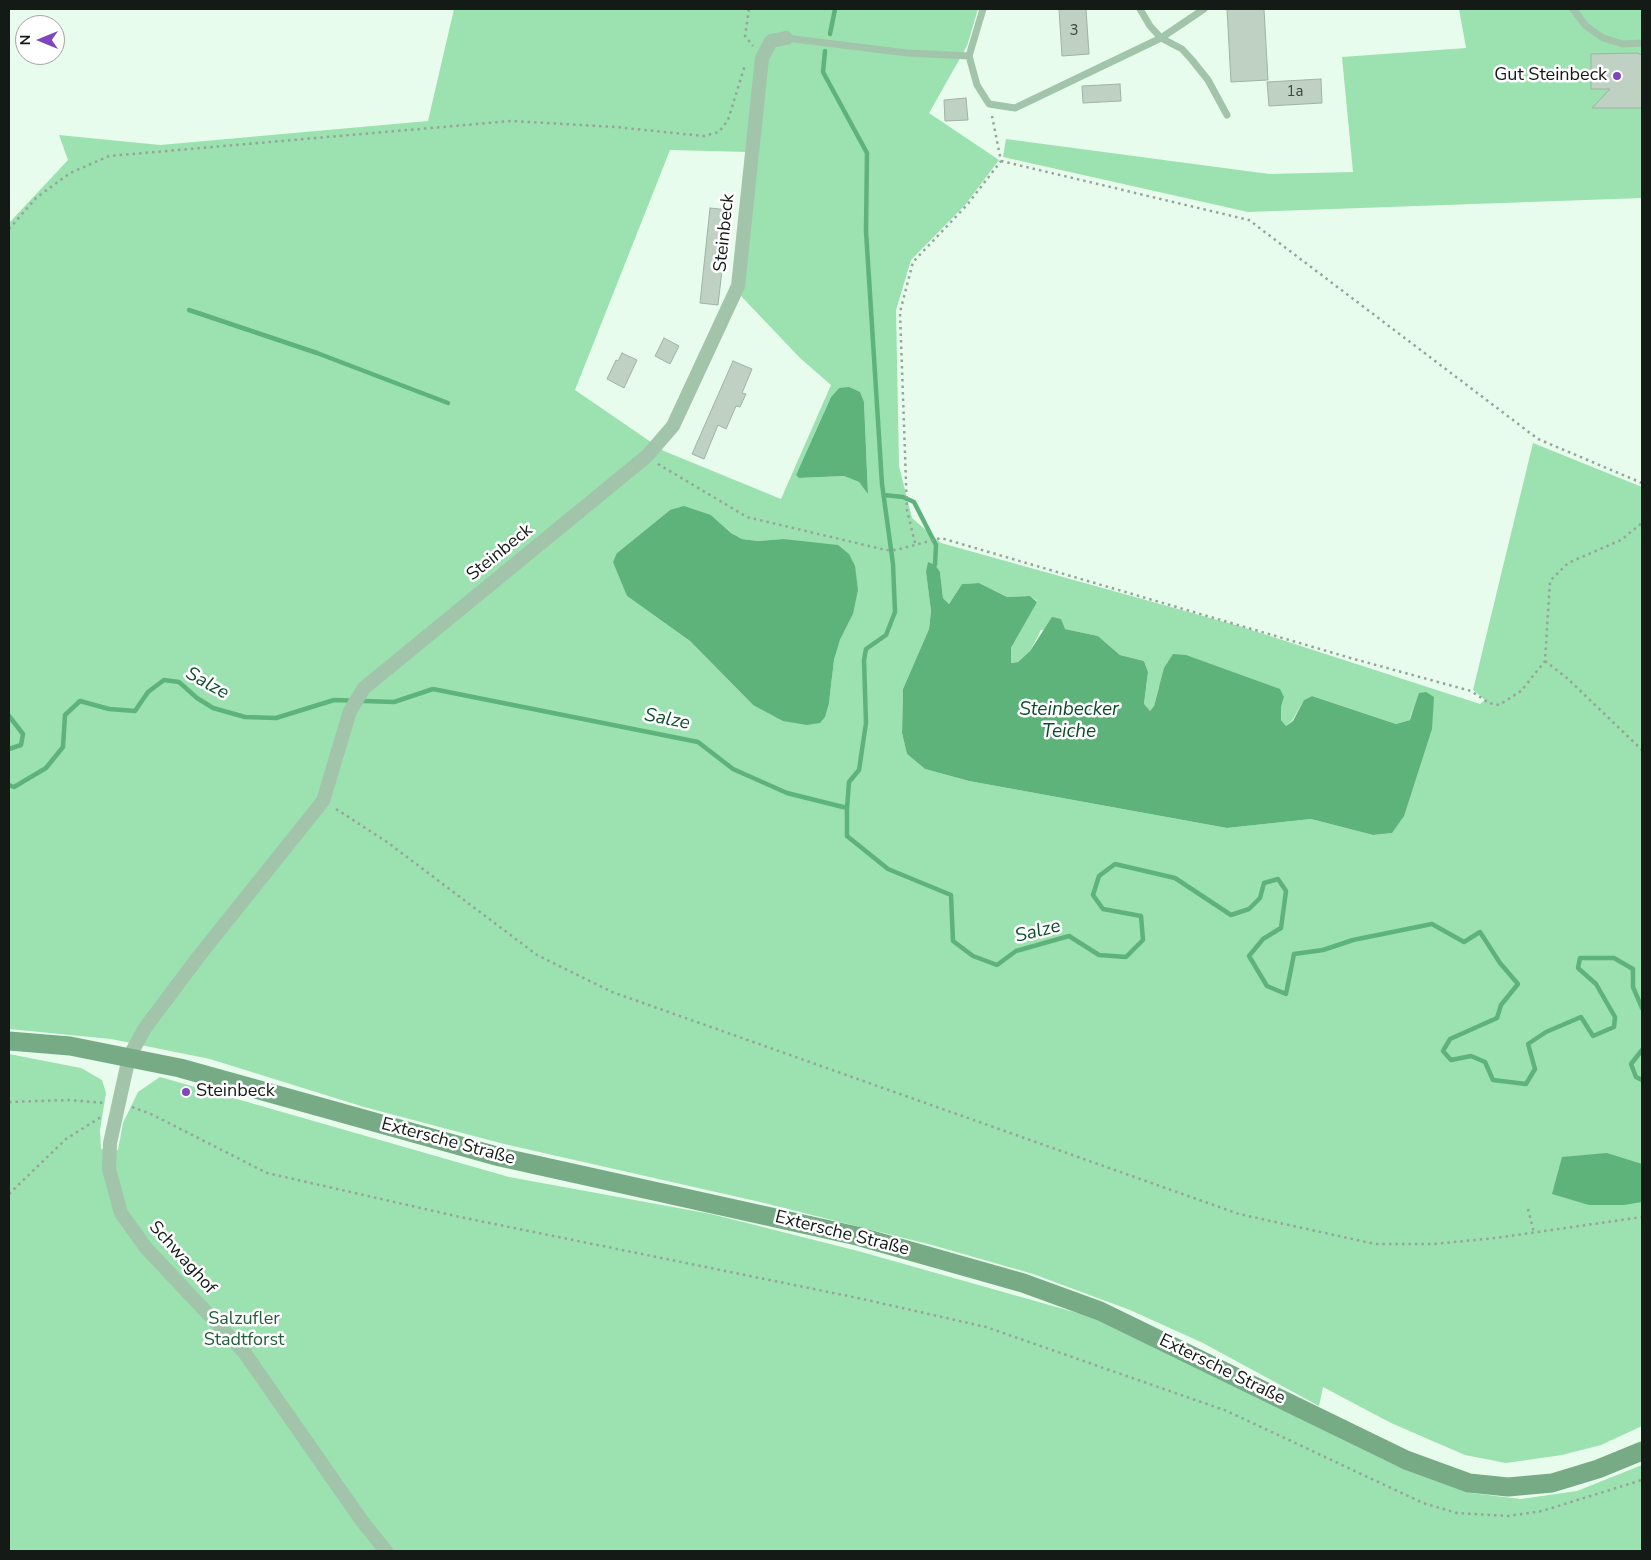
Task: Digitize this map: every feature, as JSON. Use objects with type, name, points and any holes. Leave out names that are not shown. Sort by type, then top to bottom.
[{"type":"main road","name":"Extersche Straße","points":[[9,1041],[70,1046],[180,1068],[500,1158],[857,1236],[1023,1283],[1100,1310],[1406,1460],[1469,1483],[1508,1487],[1547,1484],[1598,1469],[1642,1451]]},
{"type":"street","points":[[762,58],[771,41],[786,38]]},
{"type":"street","name":"Steinbeck","points":[[129,1057],[136,1041],[172,992],[323,801],[350,711],[364,688],[647,456],[673,426],[738,286],[762,58]]},
{"type":"street","name":"Schwaghof","points":[[129,1057],[110,1143],[110,1169],[121,1213],[146,1248],[244,1352],[386,1551]]},
{"type":"lane","points":[[983,9],[969,56],[977,85],[990,104],[1015,108],[1161,38],[1204,9]]},
{"type":"lane","points":[[1140,9],[1150,26],[1161,38],[1182,49],[1192,60],[1208,80],[1228,115]]},
{"type":"lane","points":[[1573,9],[1586,26],[1603,38],[1623,44],[1642,43]]},
{"type":"lane","points":[[786,38],[907,53],[969,56]]},
{"type":"path","points":[[745,36],[750,9]]},
{"type":"path","points":[[9,229],[36,198],[70,173],[109,156],[511,122],[615,127],[704,136],[719,132],[728,120],[745,65],[762,58]]},
{"type":"path","points":[[915,543],[907,510],[900,312],[913,262],[967,206],[1000,160],[990,104]]},
{"type":"path","points":[[1000,160],[1249,220],[1538,439],[1642,483]]},
{"type":"path","points":[[656,462],[747,518],[886,550],[896,550],[915,543],[941,538],[1354,659],[1471,691],[1489,703],[1499,705],[1507,702],[1521,691],[1545,661],[1550,581],[1568,563],[1621,540],[1642,523]]},
{"type":"path","points":[[1545,661],[1567,678],[1642,750]]},
{"type":"path","points":[[323,801],[387,842],[537,956],[612,992],[1239,1214],[1375,1244],[1434,1244],[1534,1233],[1642,1217]]},
{"type":"path","points":[[9,1102],[68,1100],[105,1102],[108,1106],[131,1107],[151,1114],[267,1173],[460,1218],[848,1296],[986,1327],[1228,1411],[1423,1503],[1457,1512],[1508,1516],[1542,1511],[1642,1480]]},
{"type":"path","points":[[9,1194],[66,1139],[117,1107]]},
{"type":"path","points":[[1528,1209],[1534,1233]]},
{"type":"green space","points":[[454,9],[978,9],[967,46],[929,113],[999,160],[965,205],[911,260],[896,310],[899,466],[912,518],[941,543],[1239,626],[1480,704],[1485,700],[1473,690],[1533,443],[1642,487],[1642,1426],[1601,1445],[1562,1455],[1506,1463],[1465,1455],[1391,1423],[1323,1387],[1319,1406],[1203,1343],[1130,1310],[1033,1274],[932,1245],[760,1202],[504,1144],[364,1107],[210,1059],[111,1039],[9,1029],[9,223],[68,160],[59,135],[160,145],[428,121]],"holes":[[[670,150],[748,152],[741,296],[800,358],[831,385],[781,499],[664,451],[575,390]],[[839,388],[864,402],[868,493],[859,482],[844,476],[799,478],[796,475],[831,397]],[[670,510],[711,515],[731,533],[742,539],[758,541],[783,539],[853,614],[840,640],[834,660],[829,703],[753,705],[690,641],[627,596],[617,553]],[[926,572],[940,572],[943,598],[949,604],[962,584],[979,583],[1007,597],[1030,596],[1037,601],[1011,648],[1011,663],[1018,662],[1030,651],[1041,630],[1065,629],[1098,636],[1120,655],[1144,661],[1148,672],[1144,705],[1150,711],[1154,706],[1159,686],[1284,697],[1281,707],[1281,720],[1286,726],[1292,721],[1304,700],[1312,696],[1396,724],[1410,720],[1413,706],[1392,833],[1373,835],[1311,819],[1227,828],[969,781],[925,769],[907,754],[902,733],[903,689],[929,629],[931,611]]]},
{"type":"green space","points":[[1459,9],[1642,9],[1642,198],[1248,212],[1003,157],[1006,139],[1269,174],[1353,172],[1342,57],[1466,48]]},
{"type":"green space","name":"Salzufler Stadtforst","points":[[9,1054],[81,1068],[102,1080],[106,1093],[100,1130],[101,1149],[118,1150],[123,1123],[138,1092],[160,1077],[509,1177],[711,1214],[858,1251],[1092,1317],[1397,1466],[1471,1493],[1521,1499],[1577,1491],[1642,1465],[1642,1551],[9,1551]]},
{"type":"water","points":[[849,387],[860,392],[864,402],[868,494],[859,482],[844,476],[799,478],[796,475],[831,397],[839,388]]},
{"type":"water","points":[[684,506],[711,515],[731,533],[742,539],[758,541],[783,539],[838,545],[849,554],[855,566],[858,590],[853,614],[840,640],[834,660],[829,703],[825,717],[820,723],[807,725],[783,721],[753,705],[690,641],[627,596],[613,562],[617,553],[670,510]]},
{"type":"water","name":"Steinbecker Teiche","points":[[928,562],[935,565],[940,572],[943,598],[949,604],[962,584],[979,583],[1007,597],[1030,596],[1037,602],[1011,648],[1011,663],[1018,662],[1030,651],[1052,617],[1061,619],[1065,629],[1098,636],[1120,655],[1144,661],[1148,672],[1144,704],[1150,711],[1154,706],[1164,668],[1173,654],[1186,655],[1280,689],[1284,697],[1281,707],[1281,720],[1286,726],[1293,721],[1304,700],[1312,696],[1396,724],[1410,720],[1419,693],[1426,692],[1434,697],[1432,729],[1404,816],[1392,833],[1373,835],[1311,819],[1227,828],[969,781],[925,769],[907,754],[902,733],[903,689],[929,629],[931,611],[926,572]]},
{"type":"water","points":[[1607,1153],[1642,1164],[1642,1202],[1624,1205],[1589,1205],[1552,1194],[1562,1157]]},
{"type":"building","points":[[1059,9],[1086,9],[1089,54],[1062,56]]},
{"type":"building","points":[[1227,9],[1264,9],[1268,80],[1231,82]]},
{"type":"building","name":"Gut Steinbeck","points":[[1637,53],[1642,55],[1642,108],[1592,108],[1610,89],[1591,89],[1591,54]]},
{"type":"building","points":[[1321,79],[1322,103],[1269,106],[1267,82]]},
{"type":"building","points":[[1120,84],[1121,101],[1083,103],[1082,86]]},
{"type":"building","points":[[966,98],[968,120],[945,121],[944,100]]},
{"type":"building","points":[[710,208],[729,210],[718,305],[700,303]]},
{"type":"building","points":[[664,338],[679,346],[670,364],[655,356]]},
{"type":"building","points":[[622,353],[637,360],[624,388],[607,379],[616,360],[618,361]]},
{"type":"building","points":[[733,361],[752,369],[742,393],[746,394],[740,407],[736,406],[726,429],[718,425],[704,459],[692,454]]},
{"type":"waterway","points":[[830,34],[835,9]]},
{"type":"waterway","points":[[825,51],[823,72],[867,153],[866,231],[882,484],[893,564],[895,612],[886,635],[866,649],[864,660],[866,723],[859,770],[849,782],[847,808]]},
{"type":"waterway","points":[[189,310],[317,353],[448,403]]},
{"type":"waterway","points":[[884,495],[903,497],[914,502],[936,545],[935,565]]},
{"type":"waterway","name":"Salze","points":[[9,785],[14,787],[46,768],[63,747],[65,715],[80,701],[109,709],[135,711],[148,692],[164,680],[179,682],[197,698],[213,708],[245,717],[276,718],[334,700],[394,702],[433,689],[698,742],[733,769],[787,793],[847,808],[847,836],[888,869],[951,895],[953,941],[973,956],[997,965],[1016,951],[1069,936],[1099,955],[1126,957],[1143,940],[1141,916],[1103,909],[1093,895],[1099,876],[1115,864],[1175,878],[1231,915],[1249,909],[1260,898],[1264,883],[1278,879],[1286,891],[1281,928],[1263,939],[1249,956],[1267,986],[1286,994],[1294,954],[1323,950],[1353,940],[1432,924],[1464,942],[1480,932],[1500,963],[1518,984],[1501,1005],[1497,1018],[1450,1039],[1443,1051],[1451,1060],[1471,1056],[1485,1062],[1493,1080],[1526,1084],[1535,1069],[1528,1044],[1546,1032],[1581,1017],[1593,1036],[1614,1027],[1615,1017],[1596,984],[1578,968],[1580,958],[1614,958],[1633,969],[1633,987],[1642,1008]]},
{"type":"waterway","name":"Salze","points":[[9,716],[23,734],[21,745],[9,749]]},
{"type":"waterway","name":"Salze","points":[[1642,1050],[1631,1064],[1636,1077],[1642,1080]]},
{"type":"place","name":"Gut Steinbeck","points":[[1617,76]]},
{"type":"place","name":"Steinbeck","points":[[186,1092]]}]
